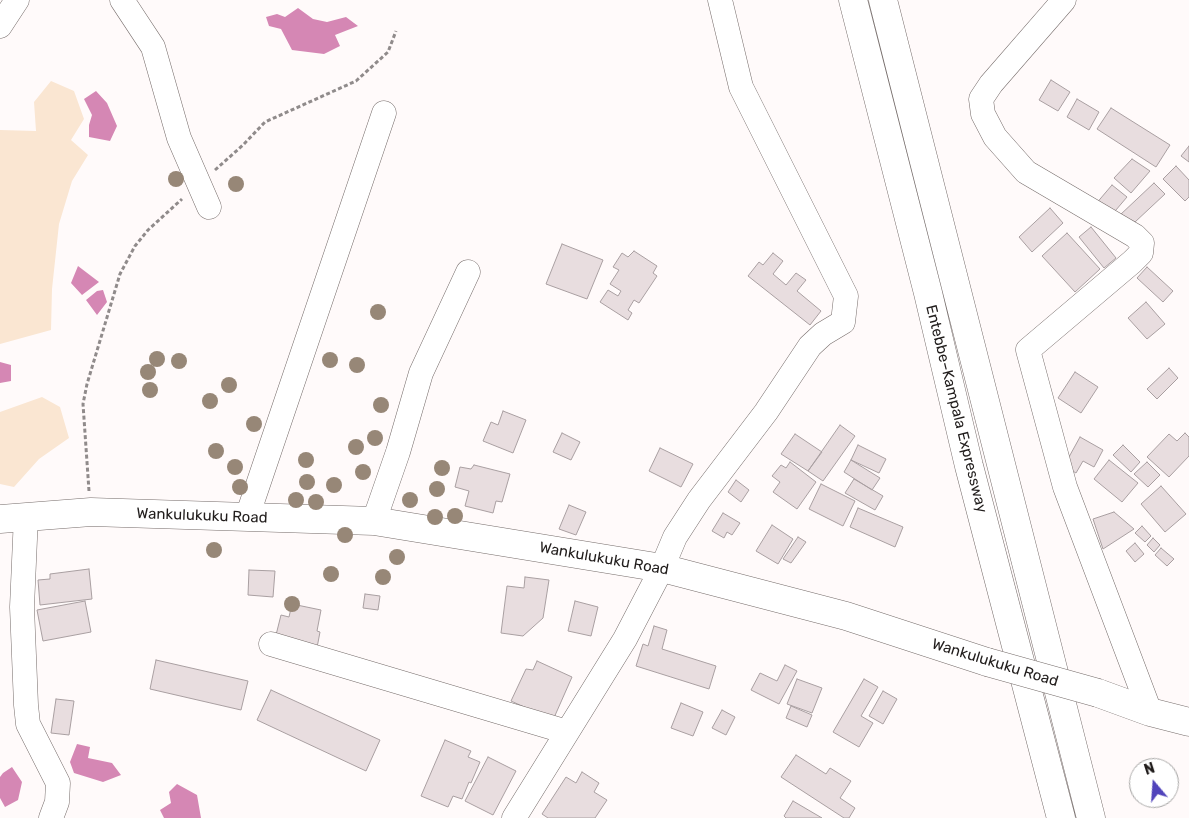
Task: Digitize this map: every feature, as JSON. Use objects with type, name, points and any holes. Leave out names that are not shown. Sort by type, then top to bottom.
[{"type":"main road","name":"Entebbe–Kampala Expressway","points":[[854,0],[928,293],[969,466],[1062,818]]},
{"type":"main road","name":"Entebbe–Kampala Expressway","points":[[884,0],[1091,818]]},
{"type":"main road","name":"Wankulukuku Road","points":[[0,519],[91,512],[374,520],[662,568],[846,616],[987,662],[1098,693],[1150,712],[1189,722]]},
{"type":"street","points":[[0,26],[17,0]]},
{"type":"street","points":[[122,0],[153,47],[179,138],[209,206]]},
{"type":"street","points":[[514,818],[625,639],[662,568],[675,537],[699,500],[766,412],[810,346],[823,334],[843,322],[846,296],[741,87],[720,0]]},
{"type":"street","points":[[1064,0],[991,84],[981,99],[983,114],[995,137],[1026,172],[1135,236],[1142,243],[1141,253],[1132,262],[1028,350],[1065,487],[1150,712]]},
{"type":"street","points":[[247,517],[384,113]]},
{"type":"street","points":[[374,520],[398,452],[421,373],[468,272]]},
{"type":"street","points":[[26,516],[22,607],[26,705],[28,724],[58,783],[57,802],[51,818]]},
{"type":"street","points":[[271,644],[567,732]]},
{"type":"path","points":[[91,512],[83,404],[87,384],[120,274],[135,246],[148,230],[243,145],[265,122],[356,81],[388,52],[396,31]]},
{"type":"shaded area","points":[[298,8],[313,19],[327,22],[346,17],[358,26],[335,35],[340,46],[324,54],[292,50],[281,29],[269,26],[266,17],[277,14],[285,17]]},
{"type":"shaded area","points":[[51,81],[74,91],[84,119],[71,140],[88,155],[72,181],[59,224],[52,289],[51,330],[0,344],[0,130],[36,131],[34,102]]},
{"type":"shaded area","points":[[96,91],[107,103],[117,126],[110,141],[89,137],[89,125],[92,115],[84,99]]},
{"type":"shaded area","points":[[78,266],[99,282],[82,295],[71,283]]},
{"type":"shaded area","points":[[103,290],[107,302],[97,315],[86,300],[97,291]]},
{"type":"shaded area","points":[[0,362],[11,365],[11,381],[0,383]]},
{"type":"shaded area","points":[[42,397],[60,407],[69,438],[39,459],[14,487],[0,484],[0,412]]},
{"type":"shaded area","points":[[77,744],[90,747],[88,758],[112,763],[121,775],[103,782],[74,773],[70,762]]},
{"type":"shaded area","points":[[12,767],[22,782],[18,800],[5,807],[0,798],[0,777]]},
{"type":"shaded area","points":[[177,784],[197,795],[201,818],[164,818],[160,810],[171,803],[169,792]]},
{"type":"building","points":[[1051,80],[1070,92],[1058,111],[1039,100]]},
{"type":"building","points":[[1077,99],[1099,112],[1089,130],[1067,117]]},
{"type":"building","points":[[1111,108],[1170,145],[1156,167],[1097,129]]},
{"type":"building","points":[[1189,146],[1189,162],[1181,156]]},
{"type":"building","points":[[1132,159],[1150,171],[1131,193],[1114,178]]},
{"type":"building","points":[[1176,166],[1189,180],[1189,197],[1185,201],[1163,179]]},
{"type":"building","points":[[1154,183],[1165,194],[1135,222],[1120,215]]},
{"type":"building","points":[[1112,185],[1127,197],[1110,217],[1095,205]]},
{"type":"building","points":[[1050,208],[1063,223],[1032,252],[1019,237]]},
{"type":"building","points":[[1091,227],[1116,258],[1104,268],[1079,237]]},
{"type":"building","points":[[1067,233],[1100,269],[1075,292],[1042,256]]},
{"type":"building","points":[[562,244],[603,260],[587,299],[546,284]]},
{"type":"building","points":[[634,251],[657,266],[653,273],[657,276],[639,303],[634,300],[628,310],[632,313],[628,320],[600,302],[608,290],[618,296],[621,291],[610,284],[619,270],[613,267],[622,253],[628,257]]},
{"type":"building","points":[[773,253],[783,261],[773,274],[786,285],[796,273],[806,280],[797,291],[821,311],[810,325],[748,276],[759,262],[763,265]]},
{"type":"building","points":[[1147,267],[1173,291],[1163,302],[1137,278]]},
{"type":"building","points":[[1146,302],[1165,324],[1147,339],[1128,318]]},
{"type":"building","points":[[1169,368],[1178,378],[1157,399],[1147,389]]},
{"type":"building","points":[[1075,372],[1098,387],[1081,413],[1058,398]]},
{"type":"building","points":[[503,411],[526,420],[513,453],[483,441],[491,422],[498,425]]},
{"type":"building","points":[[840,425],[855,436],[823,481],[808,471]]},
{"type":"building","points":[[562,433],[580,442],[571,460],[553,452]]},
{"type":"building","points":[[1185,433],[1189,437],[1189,456],[1169,477],[1147,457],[1169,434],[1177,441]]},
{"type":"building","points":[[795,434],[822,452],[808,471],[781,454]]},
{"type":"building","points":[[1080,437],[1103,450],[1094,467],[1083,461],[1076,473],[1064,466]]},
{"type":"building","points":[[858,445],[886,459],[879,473],[851,460]]},
{"type":"building","points":[[1123,445],[1140,462],[1131,472],[1113,455]]},
{"type":"building","points":[[660,448],[693,464],[681,487],[649,471]]},
{"type":"building","points":[[851,460],[880,478],[872,490],[844,472]]},
{"type":"building","points":[[1109,460],[1138,483],[1122,502],[1094,479]]},
{"type":"building","points":[[790,462],[816,482],[797,509],[773,492],[780,482],[772,476],[781,465],[786,468]]},
{"type":"building","points":[[1147,462],[1160,475],[1148,487],[1134,474]]},
{"type":"building","points":[[474,465],[510,474],[502,502],[496,501],[493,513],[465,506],[469,491],[455,487],[460,467],[471,469]]},
{"type":"building","points":[[854,479],[883,496],[875,510],[845,493]]},
{"type":"building","points":[[736,480],[749,490],[741,502],[728,492]]},
{"type":"building","points":[[821,484],[855,501],[843,526],[809,509]]},
{"type":"building","points":[[1161,486],[1186,514],[1165,532],[1141,504]]},
{"type":"building","points":[[569,505],[586,512],[576,535],[559,529]]},
{"type":"building","points":[[858,508],[903,527],[895,547],[850,527]]},
{"type":"building","points":[[1114,512],[1134,529],[1103,549],[1093,519]]},
{"type":"building","points":[[723,513],[740,523],[732,535],[727,532],[724,538],[712,531]]},
{"type":"building","points":[[772,525],[793,539],[778,564],[756,551]]},
{"type":"building","points":[[1142,526],[1151,536],[1145,542],[1135,533]]},
{"type":"building","points":[[798,537],[806,542],[791,563],[783,559]]},
{"type":"building","points":[[1153,538],[1160,545],[1154,552],[1147,545]]},
{"type":"building","points":[[1135,543],[1144,554],[1135,562],[1126,551]]},
{"type":"building","points":[[1161,548],[1174,559],[1167,566],[1155,555]]},
{"type":"building","points":[[89,569],[92,599],[40,605],[38,580],[50,579],[50,574]]},
{"type":"building","points":[[249,570],[275,571],[273,597],[248,595]]},
{"type":"building","points":[[525,577],[549,580],[543,618],[523,636],[501,633],[507,586],[524,588]]},
{"type":"building","points":[[365,594],[380,596],[378,610],[363,608]]},
{"type":"building","points":[[85,601],[91,632],[43,641],[37,610]]},
{"type":"building","points":[[575,601],[598,607],[591,636],[568,631]]},
{"type":"building","points":[[292,604],[321,610],[317,631],[320,632],[316,653],[276,635],[281,615],[289,617]]},
{"type":"building","points":[[654,626],[667,630],[662,649],[716,666],[709,689],[636,666],[643,644],[648,646]]},
{"type":"building","points":[[156,660],[248,681],[241,710],[150,689]]},
{"type":"building","points":[[537,661],[572,677],[553,720],[511,701],[526,669],[533,670]]},
{"type":"building","points":[[785,665],[797,671],[779,704],[751,690],[760,673],[777,681]]},
{"type":"building","points":[[797,679],[822,688],[812,713],[787,704]]},
{"type":"building","points":[[864,679],[878,687],[861,716],[873,723],[859,747],[833,732]]},
{"type":"building","points":[[271,690],[380,740],[366,771],[257,720]]},
{"type":"building","points":[[883,691],[897,699],[883,724],[869,716]]},
{"type":"building","points":[[56,699],[74,701],[69,735],[51,733]]},
{"type":"building","points":[[681,703],[703,712],[693,736],[671,728]]},
{"type":"building","points":[[791,706],[812,715],[807,727],[786,718]]},
{"type":"building","points":[[722,710],[735,717],[726,735],[712,728]]},
{"type":"building","points":[[445,740],[471,751],[468,757],[480,762],[462,799],[453,796],[448,807],[421,796]]},
{"type":"building","points":[[796,755],[826,774],[830,768],[851,781],[840,798],[855,808],[849,818],[844,818],[781,777]]},
{"type":"building","points":[[488,757],[516,771],[493,815],[465,801]]},
{"type":"building","points":[[582,772],[599,783],[594,792],[607,800],[595,818],[548,818],[542,814],[566,777],[576,783]]},
{"type":"building","points":[[793,801],[822,818],[786,818],[784,816]]}]
